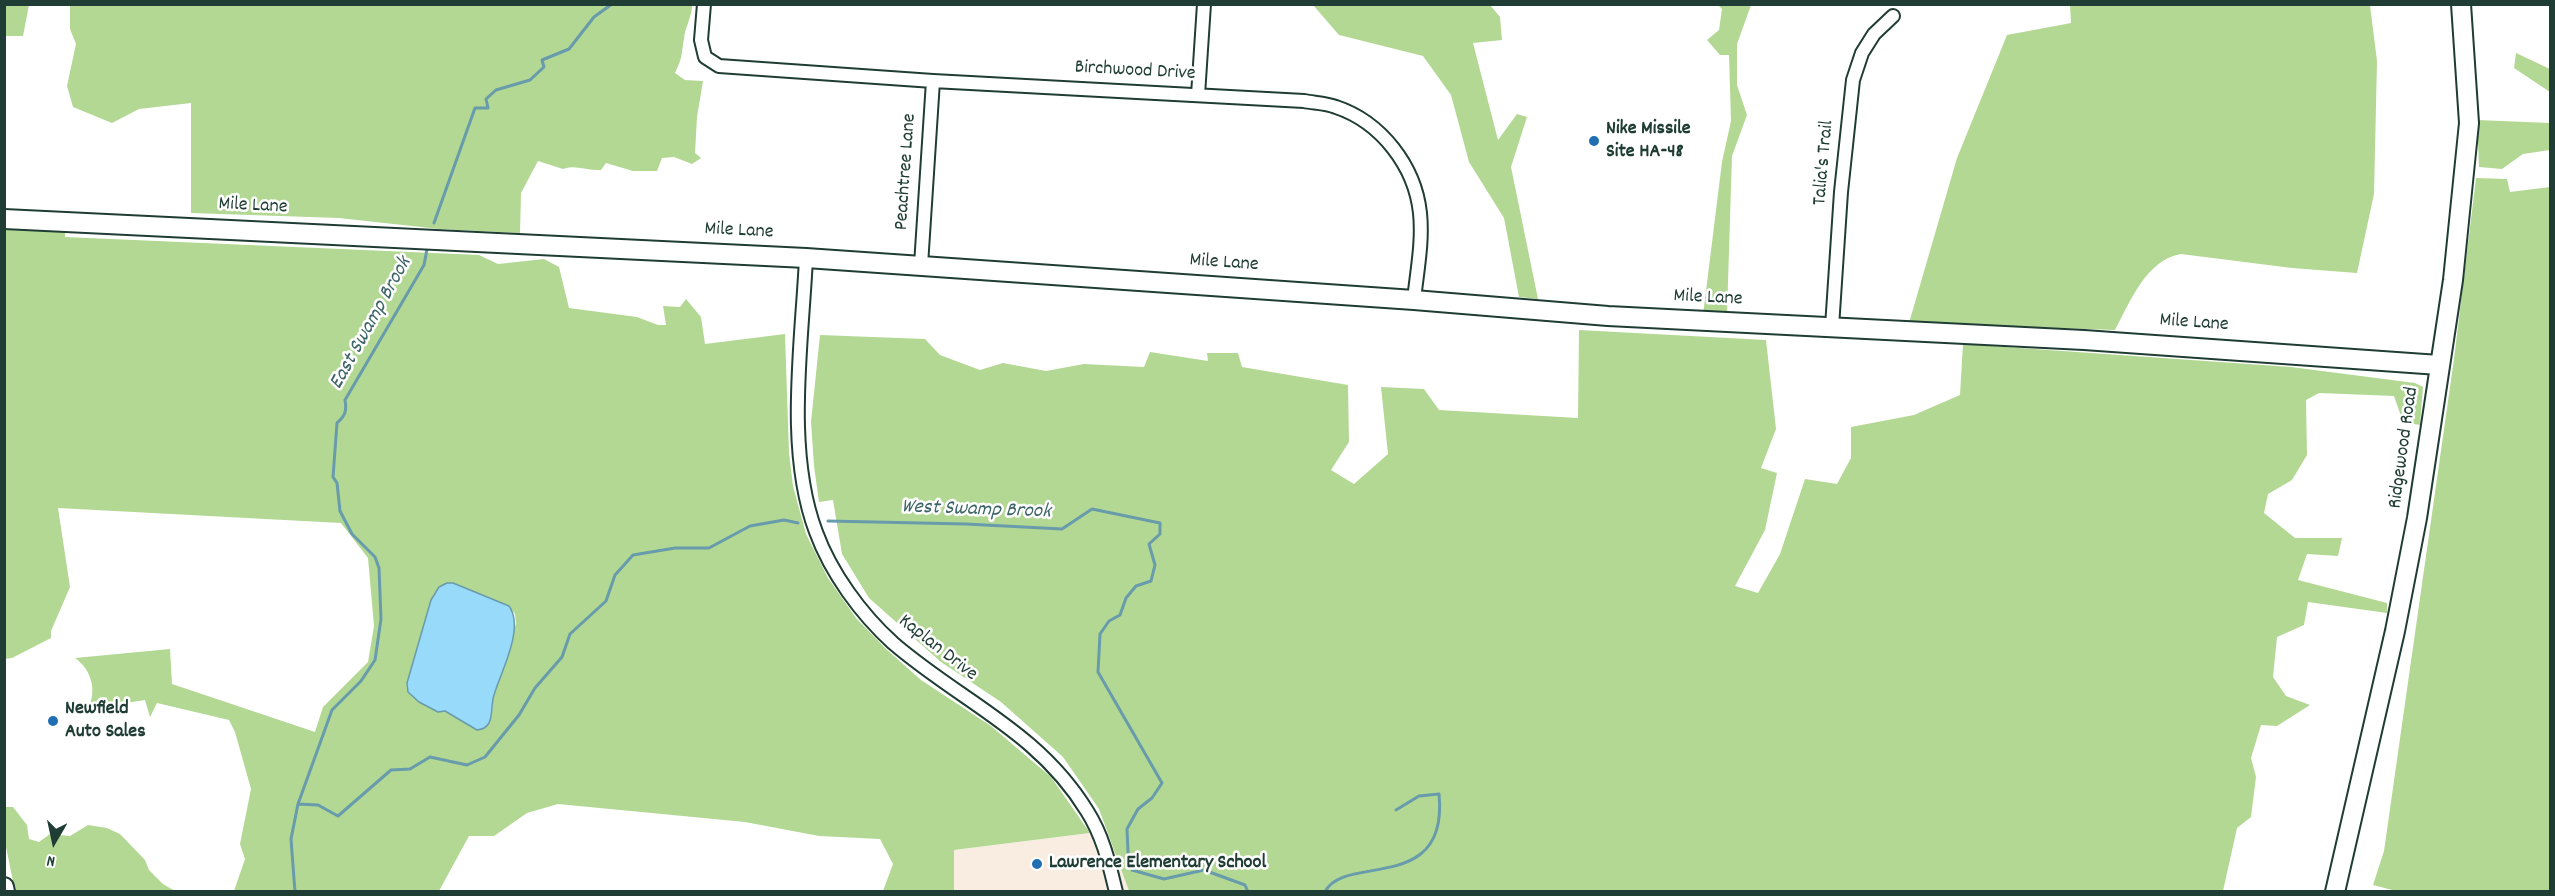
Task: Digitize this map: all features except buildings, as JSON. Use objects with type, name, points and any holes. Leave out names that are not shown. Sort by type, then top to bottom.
[{"type":"street","name":"Birchwood Drive","points":[[704,4],[701,40],[705,57],[719,66],[933,81],[1304,100],[1335,106],[1357,117],[1384,138],[1406,167],[1417,197],[1421,240],[1414,300]]},
{"type":"street","points":[[1198,95],[1204,4]]},
{"type":"street","name":"Ridgewood Road","points":[[2335,891],[2368,754],[2410,554],[2460,227],[2469,123],[2461,4]]},
{"type":"street","name":"Talia's Trail","points":[[1832,327],[1841,192],[1853,80],[1862,53],[1874,34],[1893,16]]},
{"type":"street","name":"Peachtree Lane","points":[[921,265],[933,81]]},
{"type":"street","name":"Mile Lane","points":[[4,219],[806,258],[1414,300],[1608,316],[2241,350],[2439,365]]},
{"type":"street","name":"Kaplan Drive","points":[[806,258],[798,444],[809,509],[816,533],[830,562],[854,599],[893,642],[939,678],[1009,726],[1047,760],[1086,809],[1099,833],[1116,891]]},
{"type":"shaded area","name":"Lawrence Elementary School","points":[[1090,833],[1113,847],[1129,891],[954,891],[954,850]]},
{"type":"green space","points":[[5,4],[29,5],[23,36],[5,36]]},
{"type":"green space","points":[[70,5],[692,5],[681,59],[675,73],[685,80],[703,81],[697,117],[695,153],[701,158],[692,164],[674,157],[662,158],[657,171],[633,171],[606,163],[601,170],[572,167],[563,169],[538,161],[521,193],[520,233],[439,229],[339,218],[191,213],[191,103],[139,109],[112,123],[73,107],[67,86],[76,44],[70,29]]},
{"type":"green space","points":[[1313,5],[1490,5],[1500,17],[1502,40],[1473,43],[1498,140],[1517,114],[1527,117],[1511,167],[1538,299],[1519,297],[1504,218],[1469,162],[1451,95],[1423,56],[1339,35]]},
{"type":"green space","points":[[1718,5],[1751,5],[1737,44],[1737,85],[1747,115],[1732,156],[1727,314],[1703,315],[1722,162],[1731,121],[1729,55],[1720,55],[1707,40],[1719,30],[1722,9]]},
{"type":"green space","points":[[2070,5],[2370,5],[2377,61],[2374,194],[2357,273],[2292,268],[2181,254],[2158,264],[2149,273],[2133,295],[2115,330],[1909,323],[1957,158],[2007,35],[2071,23]]},
{"type":"green space","points":[[2516,53],[2550,69],[2550,92],[2514,68]]},
{"type":"green space","points":[[2477,120],[2550,123],[2550,150],[2523,154],[2502,169],[2479,167]]},
{"type":"green space","points":[[2476,178],[2507,179],[2510,192],[2550,187],[2550,891],[2400,892],[2373,885],[2384,851],[2454,359]]},
{"type":"green space","points":[[4,227],[65,230],[65,237],[479,255],[498,264],[544,259],[559,267],[569,308],[637,317],[658,325],[666,325],[663,306],[680,307],[686,299],[701,317],[705,344],[785,334],[789,453],[793,486],[806,534],[828,578],[856,618],[886,649],[921,680],[991,726],[1051,777],[1090,833],[954,850],[954,891],[883,891],[893,864],[880,839],[819,836],[745,822],[558,804],[527,813],[494,836],[469,836],[439,891],[234,891],[245,859],[240,844],[251,789],[235,732],[229,720],[157,703],[150,717],[145,700],[88,709],[92,695],[91,681],[85,668],[75,658],[170,649],[172,684],[315,732],[323,707],[368,662],[374,626],[368,558],[341,523],[58,508],[70,587],[51,631],[51,638],[12,658],[5,659]],"holes":[[[439,587],[509,606],[515,614],[516,624],[493,698],[492,713],[477,730],[445,711],[441,712],[420,701],[412,694],[407,683],[431,600]]]},
{"type":"green space","points":[[1579,330],[1766,340],[1776,429],[1761,468],[1777,473],[1765,530],[1735,586],[1758,593],[1780,554],[1805,479],[1837,484],[1851,458],[1851,427],[1914,415],[1960,395],[1963,344],[2291,367],[2415,383],[2423,387],[2420,425],[2403,422],[2394,396],[2319,393],[2306,400],[2307,455],[2292,480],[2268,494],[2264,513],[2295,538],[2342,538],[2338,556],[2307,554],[2298,580],[2387,603],[2387,613],[2308,602],[2304,625],[2277,637],[2273,677],[2286,696],[2310,705],[2277,726],[2261,725],[2251,758],[2256,777],[2251,817],[2237,828],[2223,891],[1129,891],[1099,809],[1063,757],[1001,702],[941,662],[869,598],[842,554],[833,500],[819,502],[811,422],[820,335],[925,339],[940,355],[980,370],[1003,363],[1046,371],[1084,364],[1144,367],[1150,352],[1208,361],[1207,353],[1238,353],[1242,367],[1348,385],[1349,442],[1331,470],[1354,484],[1388,454],[1381,387],[1424,389],[1439,410],[1578,418]]},
{"type":"green space","points":[[5,807],[13,807],[27,825],[29,839],[39,842],[50,834],[70,836],[88,825],[107,828],[120,834],[145,860],[149,870],[163,884],[175,891],[15,891],[5,842]]},
{"type":"water","points":[[453,583],[509,606],[513,615],[513,638],[494,695],[490,720],[485,727],[479,730],[445,711],[438,712],[419,702],[408,692],[407,683],[431,600],[439,587]]},
{"type":"waterway","name":"East Swamp Brook","points":[[434,223],[475,108],[488,108],[486,99],[496,90],[530,80],[544,67],[542,60],[569,49],[594,17],[612,4]]},
{"type":"waterway","name":"East Swamp Brook","points":[[295,892],[291,839],[298,804],[332,710],[361,681],[375,660],[381,619],[379,568],[375,557],[352,534],[340,511],[337,483],[333,477],[337,423],[345,413],[345,400],[424,265],[427,249]]},
{"type":"waterway","name":"West Swamp Brook","points":[[828,521],[1062,529],[1092,509],[1160,523],[1160,534],[1149,544],[1155,565],[1151,581],[1136,586],[1126,598],[1120,615],[1109,621],[1100,634],[1098,672],[1162,783],[1152,798],[1138,809],[1127,829],[1132,870],[1164,879],[1204,870],[1245,885],[1248,892]]},
{"type":"waterway","name":"West Swamp Brook","points":[[298,804],[318,805],[338,816],[391,770],[410,769],[430,757],[467,765],[485,757],[519,715],[535,688],[562,657],[570,634],[606,601],[615,575],[633,555],[675,548],[709,548],[750,526],[784,520],[798,523]]},
{"type":"waterway","name":"West Swamp Brook","points":[[1325,892],[1335,881],[1412,860],[1428,847],[1438,826],[1439,794],[1419,796],[1396,810]]},
{"type":"place","name":"Nike Missile Site HA-48","points":[[1594,141]]},
{"type":"place","name":"Newfield Auto Sales","points":[[53,721]]},
{"type":"place","name":"Lawrence Elementary School","points":[[1037,864]]}]
